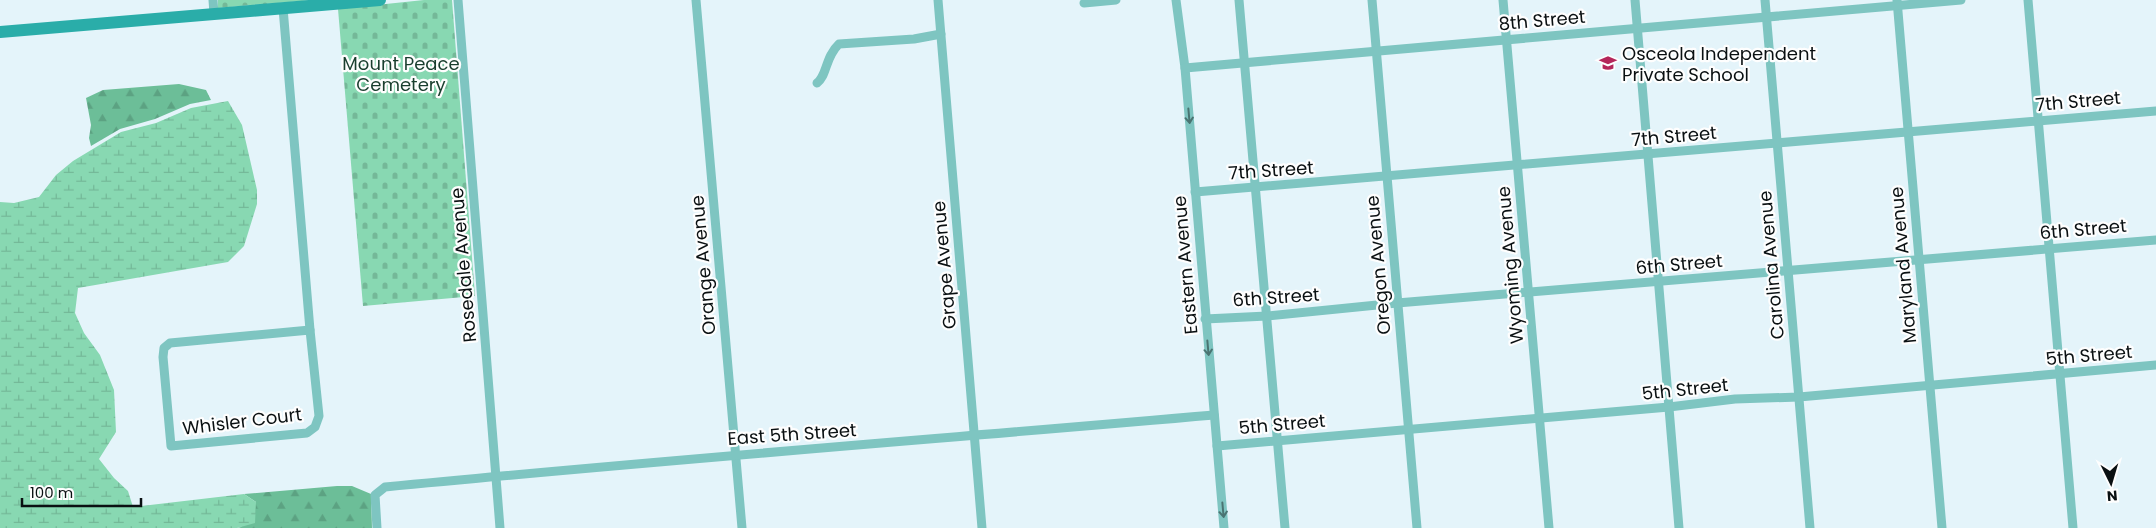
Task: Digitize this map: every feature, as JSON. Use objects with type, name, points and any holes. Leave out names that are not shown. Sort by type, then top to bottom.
[{"type":"street","points":[[213,0],[214,14]]},
{"type":"street","points":[[0,32],[380,0]]},
{"type":"street","name":"Rosedale Avenue","points":[[458,0],[500,528]]},
{"type":"street","name":"Orange Avenue","points":[[696,0],[742,528]]},
{"type":"street","name":"Grape Avenue","points":[[938,0],[982,528]]},
{"type":"street","points":[[1084,3],[1116,0]]},
{"type":"street","name":"Eastern Avenue","points":[[1176,0],[1185,68],[1224,528]]},
{"type":"street","points":[[1239,0],[1286,528]]},
{"type":"street","name":"Oregon Avenue","points":[[1372,0],[1417,528]]},
{"type":"street","name":"Wyoming Avenue","points":[[1504,0],[1549,528]]},
{"type":"street","points":[[1635,0],[1660,281],[1679,528]]},
{"type":"street","name":"Carolina Avenue","points":[[1765,0],[1810,528]]},
{"type":"street","name":"8th Street","points":[[1185,68],[1766,17],[1897,3],[1961,0]]},
{"type":"street","points":[[2028,0],[2073,528]]},
{"type":"street","name":"Maryland Avenue","points":[[1897,3],[1942,528]]},
{"type":"street","name":"Whisler Court","points":[[283,8],[319,416],[314,427],[306,434],[170,446],[163,357],[164,348],[170,343],[310,330]]},
{"type":"street","points":[[817,83],[822,79],[831,52],[839,44],[914,39],[941,34]]},
{"type":"street","name":"7th Street","points":[[1195,192],[2156,111]]},
{"type":"street","name":"6th Street","points":[[1205,318],[1267,316],[1397,303],[2156,240]]},
{"type":"street","name":"5th Street","points":[[1217,446],[1409,431],[1669,407],[1735,399],[1799,397],[2156,365]]},
{"type":"street","name":"East 5th Street","points":[[377,528],[375,495],[385,487],[735,455],[1214,415]]},
{"type":"green space","points":[[218,0],[314,0],[218,8]]},
{"type":"green space","name":"Mount Peace Cemetery","points":[[424,0],[452,0],[475,296],[363,306],[338,9]]},
{"type":"green space","points":[[179,84],[206,90],[211,100],[190,104],[155,119],[120,129],[91,146],[89,138],[91,125],[86,98],[103,90]]},
{"type":"green space","points":[[228,101],[242,125],[257,190],[257,204],[244,246],[228,262],[78,288],[75,313],[84,333],[100,355],[114,390],[116,432],[99,459],[114,478],[128,491],[133,507],[244,494],[256,502],[255,523],[237,528],[0,528],[0,202],[14,203],[39,197],[56,175],[73,161],[121,132],[156,123],[191,108]]},
{"type":"green space","points":[[352,486],[371,494],[372,528],[237,528],[241,527],[256,502],[244,494]]},
{"type":"place","name":"Osceola Independent Private School","points":[[1608,63]]}]
